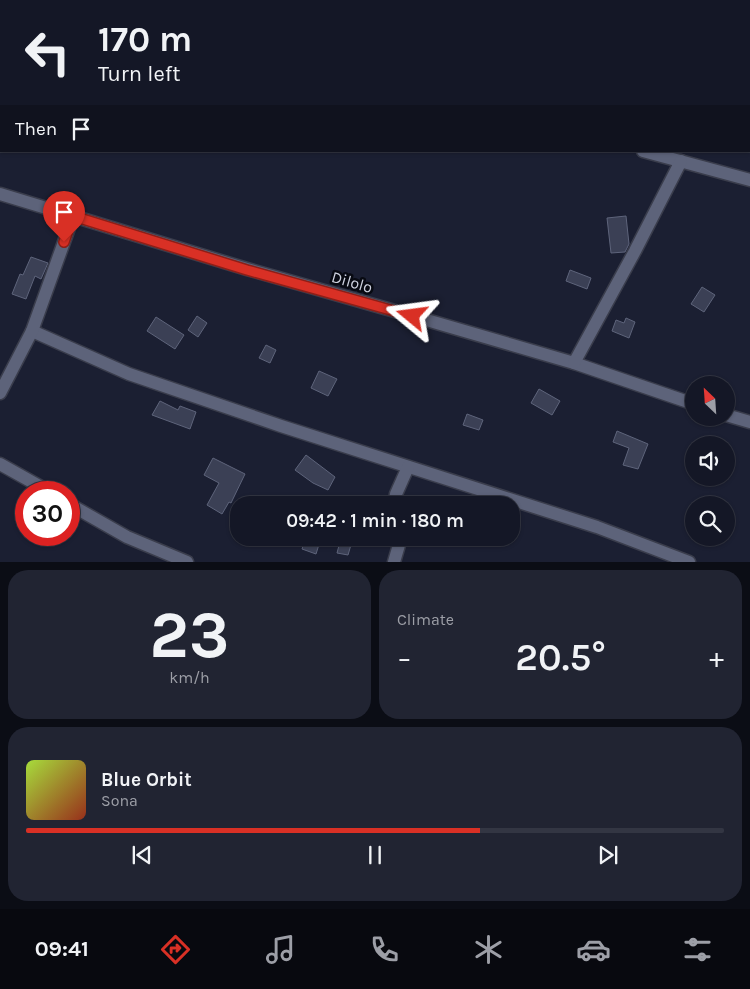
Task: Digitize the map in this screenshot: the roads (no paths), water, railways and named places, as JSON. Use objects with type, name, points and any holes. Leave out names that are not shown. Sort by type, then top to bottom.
[{"type":"street","points":[[647,152],[750,180]]},
{"type":"street","points":[[574,363],[681,161]]},
{"type":"street","name":"Dilolo","points":[[0,194],[247,270],[574,363],[685,401]]},
{"type":"street","points":[[0,393],[32,331],[73,216]]},
{"type":"street","points":[[32,331],[129,374],[408,467],[597,527],[689,562]]},
{"type":"street","points":[[735,418],[750,422]]},
{"type":"street","points":[[0,464],[30,481]]},
{"type":"street","points":[[396,496],[408,467]]},
{"type":"street","points":[[80,510],[127,537],[187,562]]},
{"type":"street","points":[[394,562],[399,546]]}]
